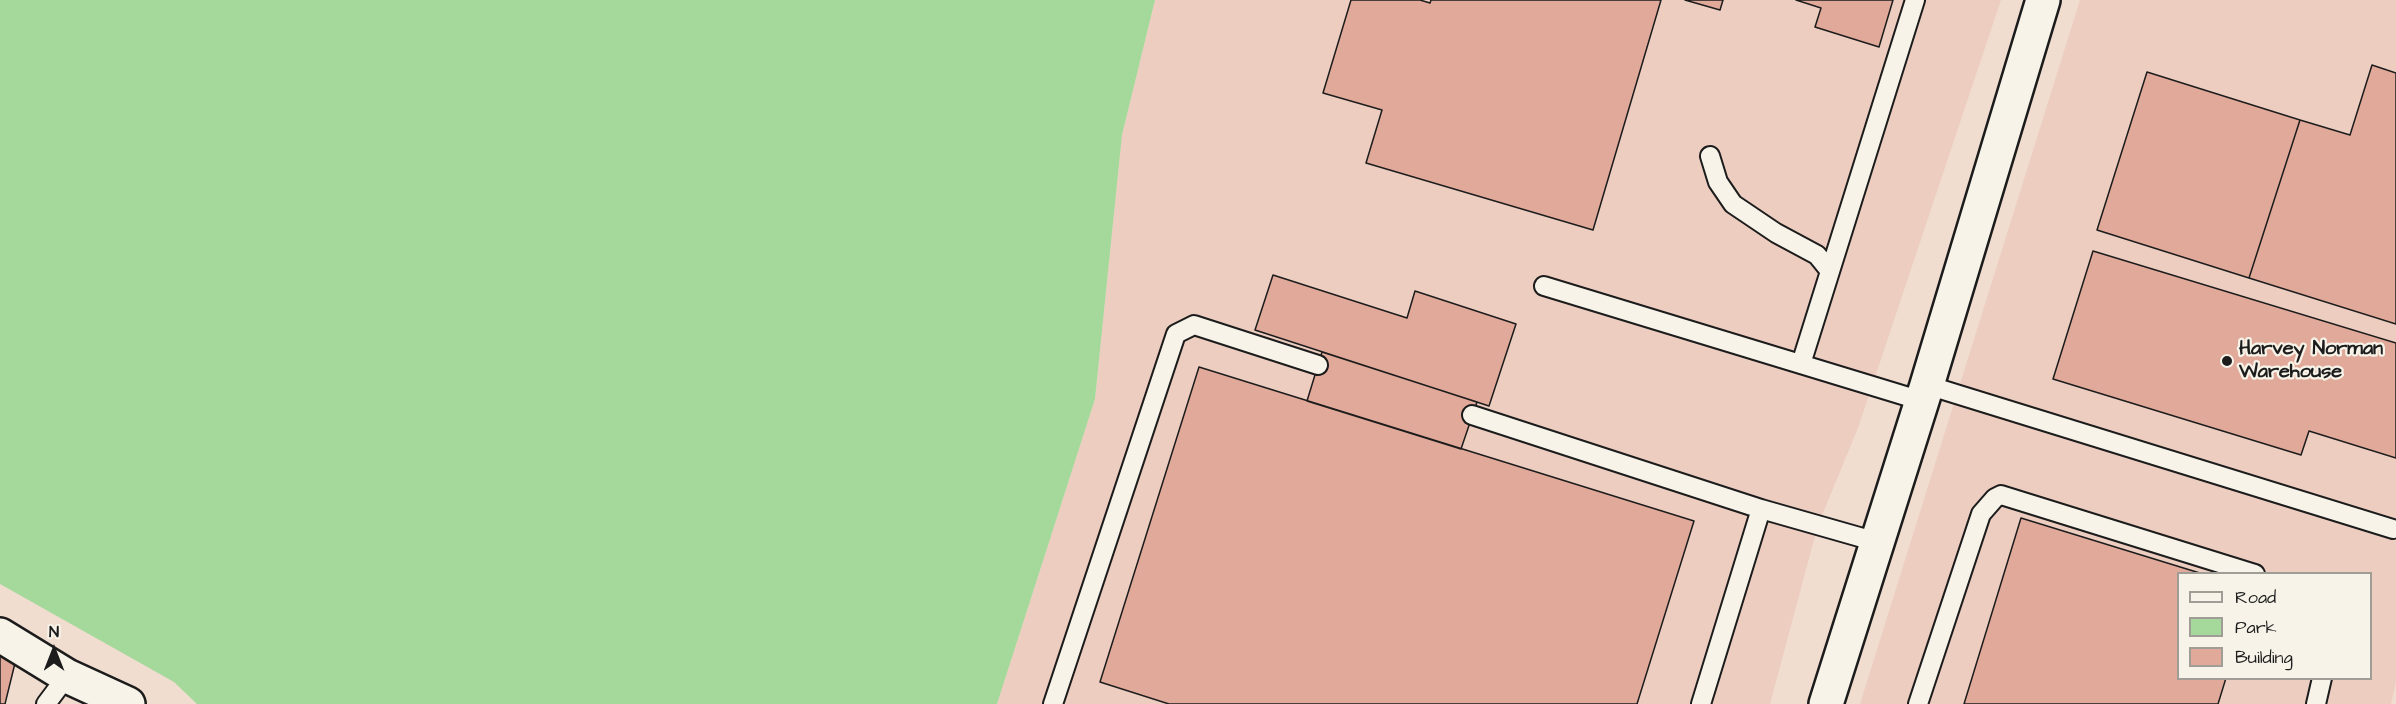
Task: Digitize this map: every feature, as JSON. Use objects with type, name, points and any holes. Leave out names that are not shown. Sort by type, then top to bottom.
[{"type":"street","points":[[1826,704],[1924,393],[2043,0]]},
{"type":"street","points":[[0,635],[67,676],[128,704]]},
{"type":"lane","points":[[1801,364],[1915,0]]},
{"type":"lane","points":[[1710,156],[1718,182],[1733,204],[1776,233],[1817,255],[1830,271]]},
{"type":"lane","points":[[1544,286],[1801,364],[1924,393],[2392,529]]},
{"type":"lane","points":[[1053,704],[1176,334],[1194,325],[1318,365]]},
{"type":"lane","points":[[1472,416],[1761,509],[1877,542]]},
{"type":"lane","points":[[1918,704],[1981,514],[1995,498],[2001,495],[2252,572]]},
{"type":"lane","points":[[1701,704],[1761,509]]},
{"type":"lane","points":[[46,704],[67,676]]},
{"type":"lane","points":[[2316,704],[2322,680]]},
{"type":"shaded area","points":[[1155,0],[2001,0],[1858,428],[1818,525],[1770,704],[997,704],[1095,399],[1122,135]]},
{"type":"shaded area","points":[[2080,0],[2396,0],[2396,682],[2391,704],[1860,704]]},
{"type":"green space","points":[[0,0],[1155,0],[1122,135],[1095,399],[997,704],[197,704],[174,682],[0,584]]},
{"type":"building","points":[[1351,0],[1420,0],[1430,3],[1431,0],[1661,0],[1593,230],[1366,163],[1382,110],[1323,93]]},
{"type":"building","points":[[1685,0],[1723,0],[1720,10]]},
{"type":"building","points":[[1796,0],[1893,0],[1879,47],[1815,27],[1821,8]]},
{"type":"building","points":[[2372,65],[2396,73],[2396,324],[2249,278],[2300,120],[2350,135]]},
{"type":"building","points":[[2147,72],[2300,120],[2249,278],[2097,230]]},
{"type":"building","name":"Harvey Norman Warehouse","points":[[2093,251],[2396,343],[2396,458],[2309,431],[2301,455],[2053,379]]},
{"type":"building","points":[[1273,275],[1407,318],[1415,291],[1516,324],[1489,406],[1255,330]]},
{"type":"building","points":[[1322,352],[1477,402],[1461,449],[1307,401]]},
{"type":"building","points":[[1199,367],[1694,521],[1637,704],[1169,704],[1100,682]]},
{"type":"building","points":[[2021,518],[2196,572],[2177,572],[2177,680],[2225,680],[2218,704],[1964,704]]},
{"type":"building","points":[[0,651],[17,655],[5,704],[0,704]]},
{"type":"place","name":"Harvey Norman Warehouse","points":[[2227,361]]}]
